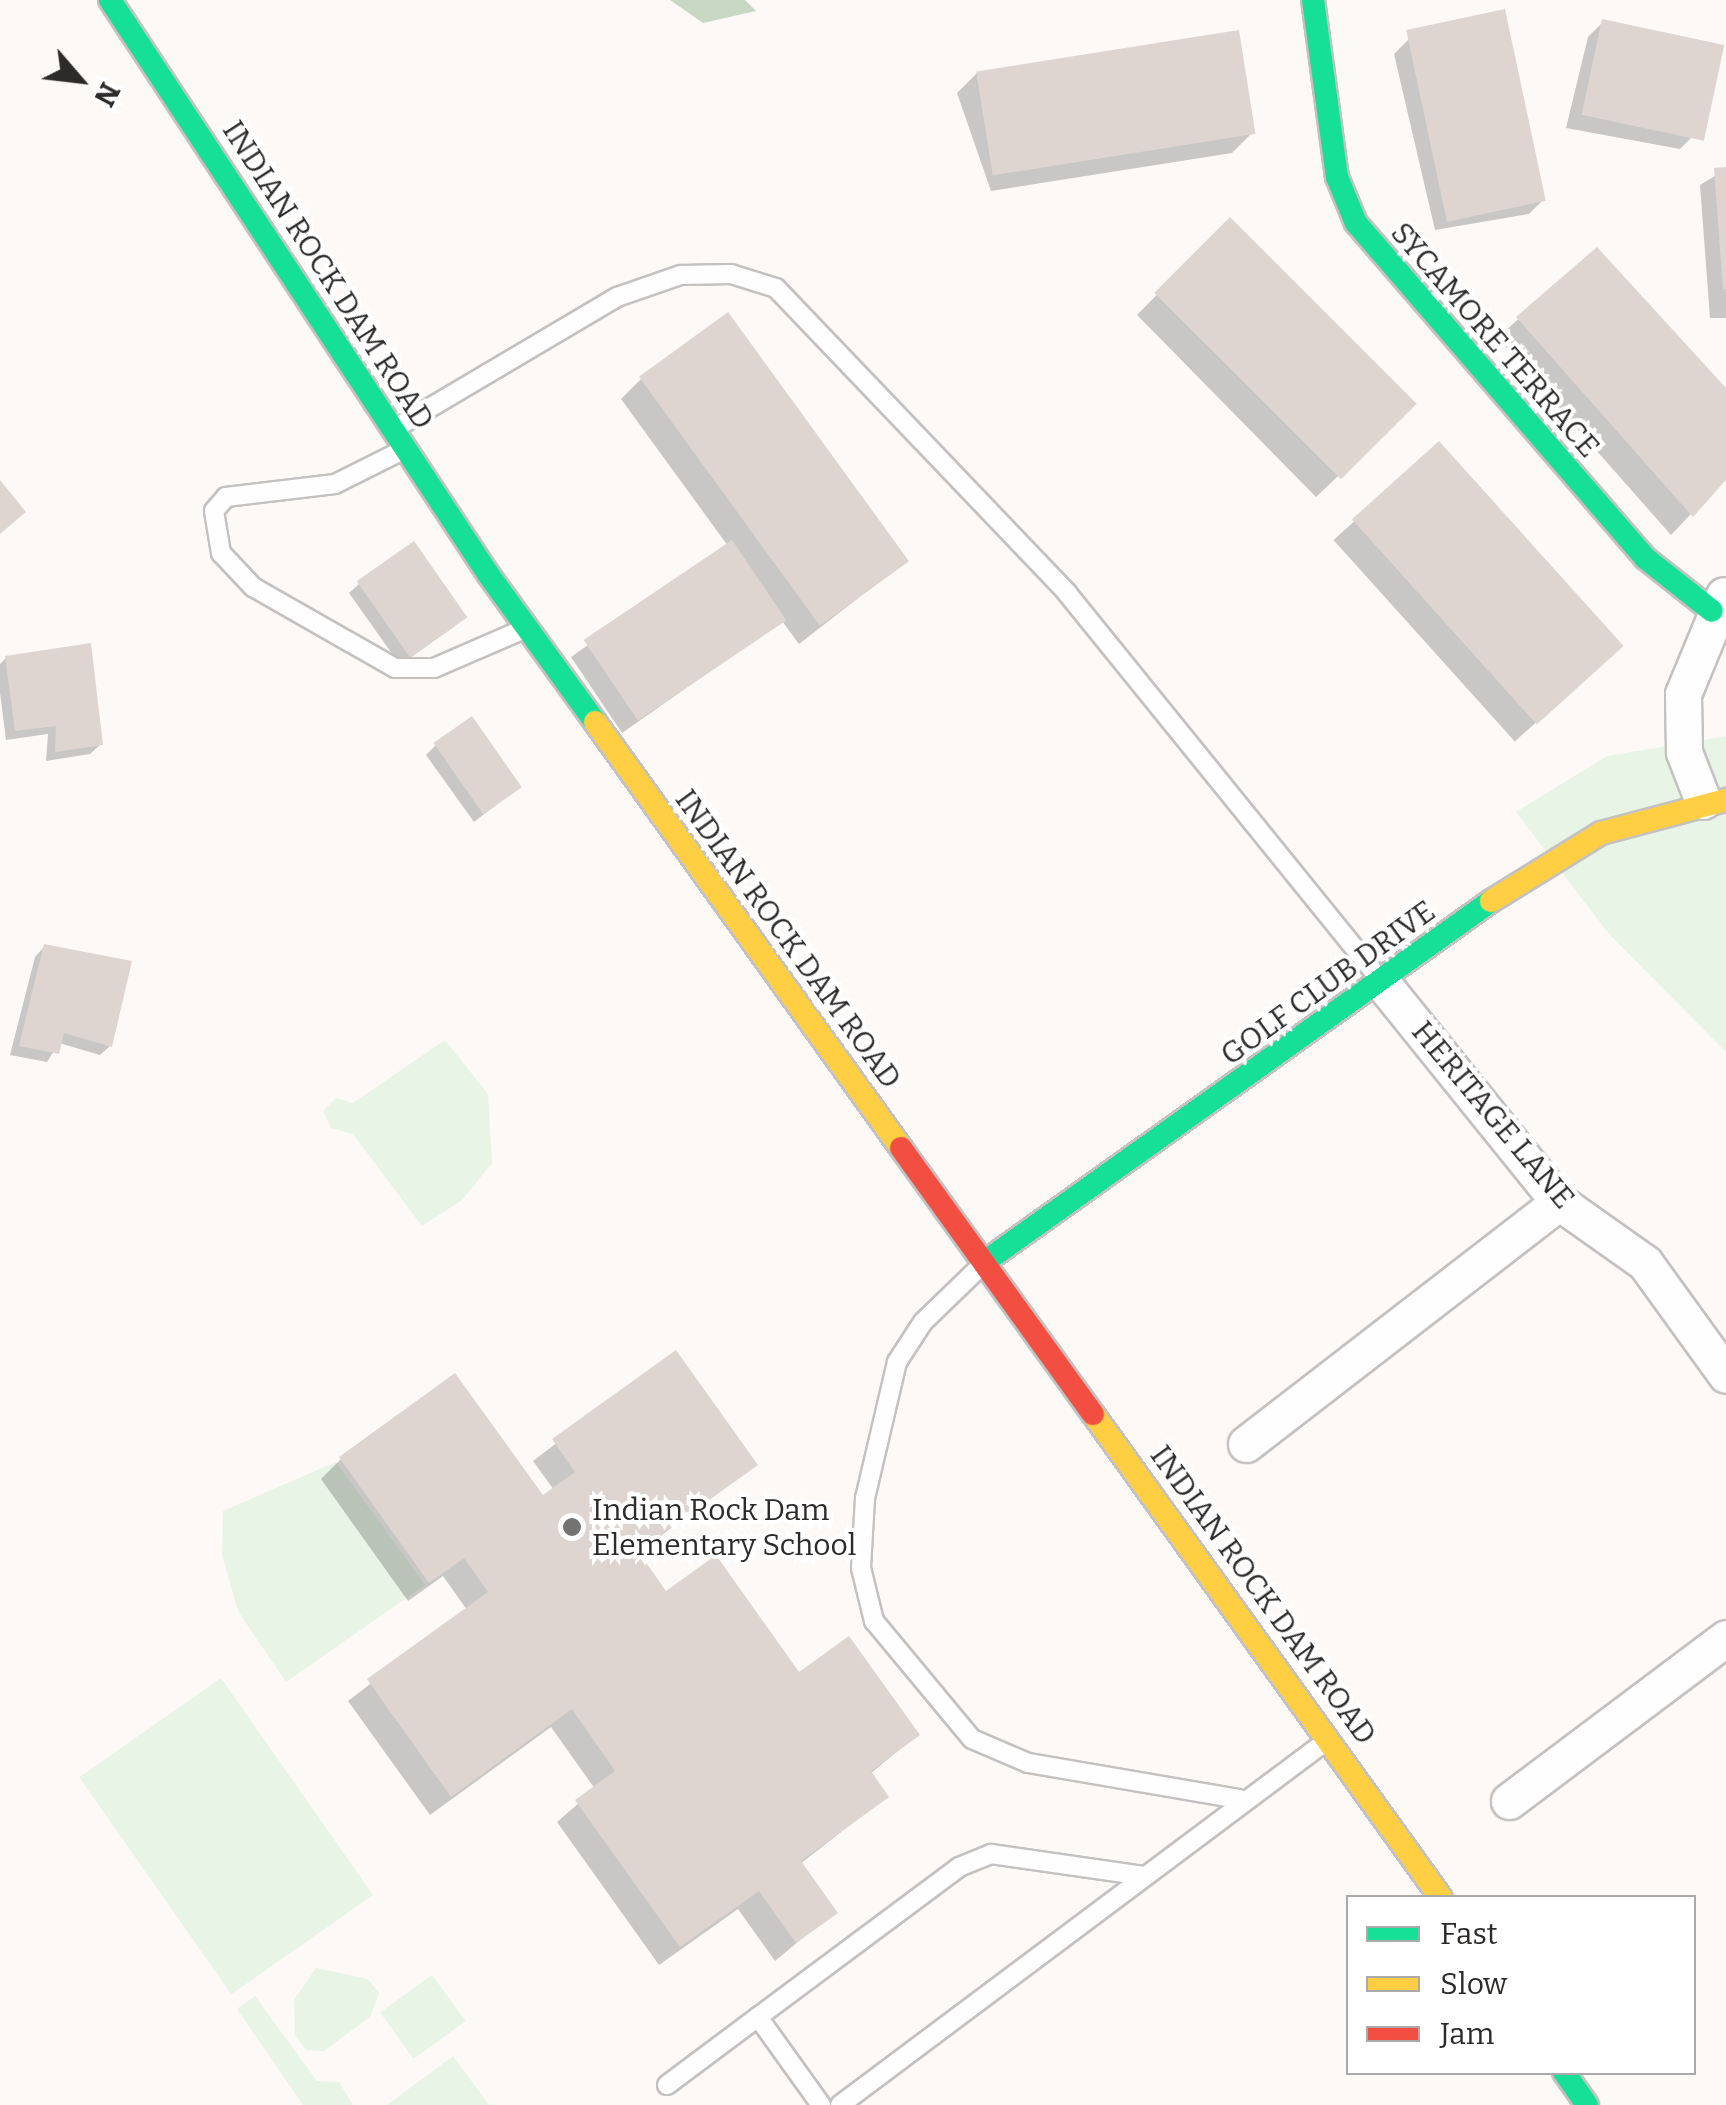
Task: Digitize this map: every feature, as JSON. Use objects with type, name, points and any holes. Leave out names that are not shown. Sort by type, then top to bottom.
[{"type":"street","name":"INDIAN ROCK DAM ROAD","points":[[110,0],[526,628],[1439,1895]]},
{"type":"street","name":"SYCAMORE TERRACE","points":[[1313,0],[1337,177],[1356,222],[1645,558],[1719,602]]},
{"type":"street","points":[[1715,801],[1684,752],[1682,694],[1719,602]]},
{"type":"street","name":"GOLF CLUB DRIVE","points":[[986,1262],[1383,984],[1514,884],[1600,834],[1715,801]]},
{"type":"street","name":"HERITAGE LANE","points":[[1383,984],[1559,1202],[1645,1263],[1726,1374]]},
{"type":"street","points":[[1246,1444],[1559,1202]]},
{"type":"street","points":[[1509,1801],[1726,1638]]},
{"type":"street","points":[[1566,2075],[1587,2105]]},
{"type":"lane","points":[[526,628],[434,668],[395,668],[253,587],[221,554],[214,511],[226,497],[335,484],[617,297],[681,275],[732,274],[776,288],[1067,593],[1383,984]]},
{"type":"lane","points":[[986,1262],[923,1322],[898,1362],[865,1498],[861,1568],[874,1622],[972,1739],[1028,1763],[1244,1800]]},
{"type":"lane","points":[[840,2105],[1330,1739]]},
{"type":"lane","points":[[667,2085],[959,1867],[991,1854],[1143,1876]]},
{"type":"lane","points":[[758,2017],[821,2105]]},
{"type":"green space","points":[[670,0],[745,0],[756,11],[703,23]]},
{"type":"green space","points":[[1726,736],[1726,1052],[1609,934],[1516,812],[1607,756]]},
{"type":"green space","points":[[445,1040],[488,1094],[492,1163],[462,1200],[422,1226],[353,1134],[331,1128],[323,1111],[336,1098],[353,1103]]},
{"type":"green space","points":[[336,1462],[425,1585],[286,1682],[238,1611],[222,1555],[223,1511]]},
{"type":"green space","points":[[221,1678],[373,1895],[231,1994],[79,1777]]},
{"type":"green space","points":[[316,1968],[368,1979],[379,1993],[370,2017],[324,2051],[306,2050],[295,2035],[294,2000]]},
{"type":"green space","points":[[432,1975],[466,2021],[414,2059],[380,2013]]},
{"type":"green space","points":[[255,1996],[317,2081],[339,2082],[353,2105],[303,2105],[237,2009]]},
{"type":"green space","points":[[453,2056],[489,2105],[387,2105]]},
{"type":"building","points":[[1505,9],[1546,201],[1447,222],[1406,30]]},
{"type":"building","points":[[1602,19],[1724,45],[1704,141],[1582,115]]},
{"type":"building","points":[[1239,30],[1255,134],[993,175],[976,72]]},
{"type":"building","points":[[1726,167],[1726,289],[1723,289],[1714,168]]},
{"type":"building","points":[[1230,217],[1417,404],[1341,479],[1154,293]]},
{"type":"building","points":[[1597,247],[1726,388],[1726,480],[1693,517],[1516,317]]},
{"type":"building","points":[[728,312],[909,561],[820,626],[639,377]]},
{"type":"building","points":[[1439,441],[1624,646],[1537,724],[1352,519]]},
{"type":"building","points":[[0,480],[26,512],[0,534]]},
{"type":"building","points":[[732,540],[786,620],[638,721],[584,640]]},
{"type":"building","points":[[414,541],[467,617],[410,657],[357,581]]},
{"type":"building","points":[[91,643],[103,745],[55,752],[56,726],[15,731],[5,656]]},
{"type":"building","points":[[472,716],[522,787],[483,814],[433,743]]},
{"type":"building","points":[[44,944],[132,961],[112,1047],[64,1033],[59,1054],[19,1046]]},
{"type":"building","points":[[676,1350],[758,1465],[638,1551],[666,1591],[716,1555],[799,1672],[849,1636],[920,1735],[871,1771],[889,1797],[801,1861],[838,1913],[796,1943],[759,1891],[680,1947],[575,1800],[615,1771],[572,1709],[451,1797],[367,1679],[488,1592],[464,1558],[429,1583],[339,1457],[455,1373],[543,1495],[575,1472],[552,1439]]},
{"type":"traffic: fast","points":[[110,0],[488,574],[595,722]]},
{"type":"traffic: fast","points":[[1313,0],[1337,177],[1356,223],[1645,558],[1712,611]]},
{"type":"traffic: fast","points":[[986,1261],[1491,901]]},
{"type":"traffic: fast","points":[[1566,2075],[1587,2105]]},
{"type":"traffic: slow","points":[[595,722],[901,1148]]},
{"type":"traffic: slow","points":[[1491,901],[1601,833],[1726,800]]},
{"type":"traffic: slow","points":[[1093,1414],[1439,1895]]},
{"type":"traffic: jam","points":[[901,1148],[1093,1414]]},
{"type":"place","name":"Indian Rock Dam Elementary School","points":[[572,1527]]}]
